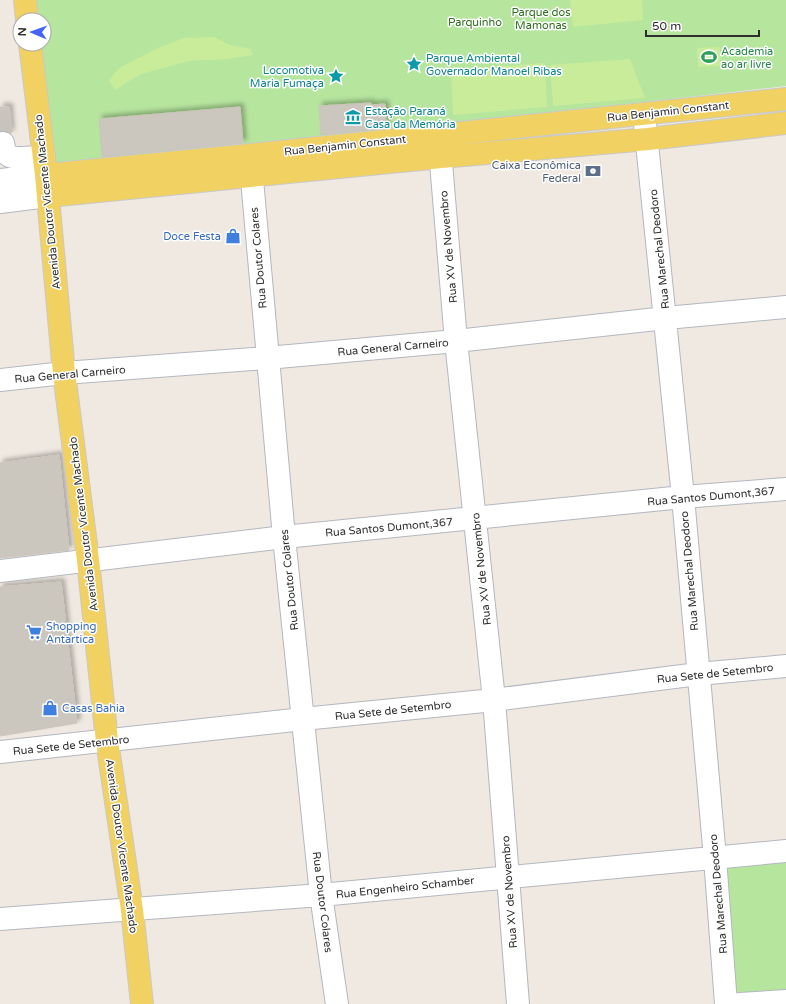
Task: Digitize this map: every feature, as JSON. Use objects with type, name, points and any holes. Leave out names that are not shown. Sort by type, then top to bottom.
[{"type":"main road","points":[[25,0],[27,12]]},
{"type":"main road","name":"Avenida Doutor Vicente Machado","points":[[31,52],[45,166],[64,373],[88,560],[107,741],[132,910],[142,1004]]},
{"type":"main road","name":"Rua Benjamin Constant","points":[[45,166],[250,155],[786,99]]},
{"type":"main road","name":"Rua Benjamin Constant","points":[[48,196],[441,157],[648,139],[786,123]]},
{"type":"street","name":"Rua Marechal Deodoro","points":[[644,114],[648,139],[683,498],[716,858],[726,1004]]},
{"type":"street","name":"Rua XV de Novembro","points":[[438,135],[456,341],[494,700],[518,1004]]},
{"type":"street","points":[[3,143],[4,150],[8,155],[45,166]]},
{"type":"street","name":"Rua Doutor Colares","points":[[250,155],[284,538],[304,719],[321,895],[337,1004]]},
{"type":"street","name":"Rua Benjamin Constant","points":[[0,180],[45,166]]},
{"type":"street","name":"Rua Benjamin Constant","points":[[0,202],[48,196]]},
{"type":"street","name":"Rua General Carneiro","points":[[0,380],[64,373],[267,358],[456,341],[666,318],[786,307]]},
{"type":"street","name":"Rua Santos Dumont,367","points":[[0,571],[284,538],[786,489]]},
{"type":"street","name":"Rua Sete de Setembro","points":[[0,752],[494,700],[698,674],[786,666]]},
{"type":"street","name":"Rua Engenheiro Schamber","points":[[0,920],[321,895],[786,851]]},
{"type":"street","points":[[740,1004],[786,1001]]},
{"type":"green space","name":"Parque Ambiental Governador Manoel Ribas","points":[[35,0],[786,0],[786,86],[433,126],[54,166],[41,52],[52,52],[52,12],[36,12]]},
{"type":"green space","points":[[570,0],[642,0],[643,20],[573,27]]},
{"type":"green space","points":[[214,37],[230,45],[250,49],[253,55],[227,59],[189,61],[141,74],[115,90],[109,80],[119,68],[158,48],[184,38]]},
{"type":"green space","name":"Academia ao ar livre","points":[[720,47],[721,66],[698,67],[697,48]]},
{"type":"green space","points":[[630,59],[645,98],[553,106],[550,65]]},
{"type":"green space","points":[[545,63],[547,107],[453,115],[451,70]]},
{"type":"green space","points":[[786,855],[786,996],[729,1000],[720,862]]},
{"type":"building","name":"Estação Paraná Casa da Memória","points":[[371,103],[371,105],[385,104],[386,128],[321,135],[319,106]]},
{"type":"building","points":[[0,107],[9,107],[11,134],[6,131],[0,131]]},
{"type":"building","points":[[240,107],[243,143],[102,157],[99,119]]},
{"type":"building","points":[[59,455],[69,550],[0,558],[0,463]]},
{"type":"building","name":"Shopping Antartica","points":[[61,582],[77,723],[0,736],[0,587]]},
{"type":"tunnel","points":[[0,111],[3,143]]},
{"type":"place","name":"Academia ao ar livre","points":[[709,57]]},
{"type":"place","name":"Parque Ambiental Governador Manoel Ribas","points":[[414,64]]},
{"type":"place","name":"Locomotiva Maria Fumaça","points":[[336,76]]},
{"type":"place","name":"Estação Paraná Casa da Memória","points":[[353,117]]},
{"type":"place","name":"Caixa Econômica Federal","points":[[593,171]]},
{"type":"place","name":"Doce Festa","points":[[233,236]]},
{"type":"place","name":"Shopping Antartica","points":[[34,632]]},
{"type":"place","name":"Casas Bahia","points":[[50,708]]},
{"type":"park label","name":"Parque dos Mamonas","points":[[541,18]]},
{"type":"park label","name":"Parquinho","points":[[475,22]]}]
